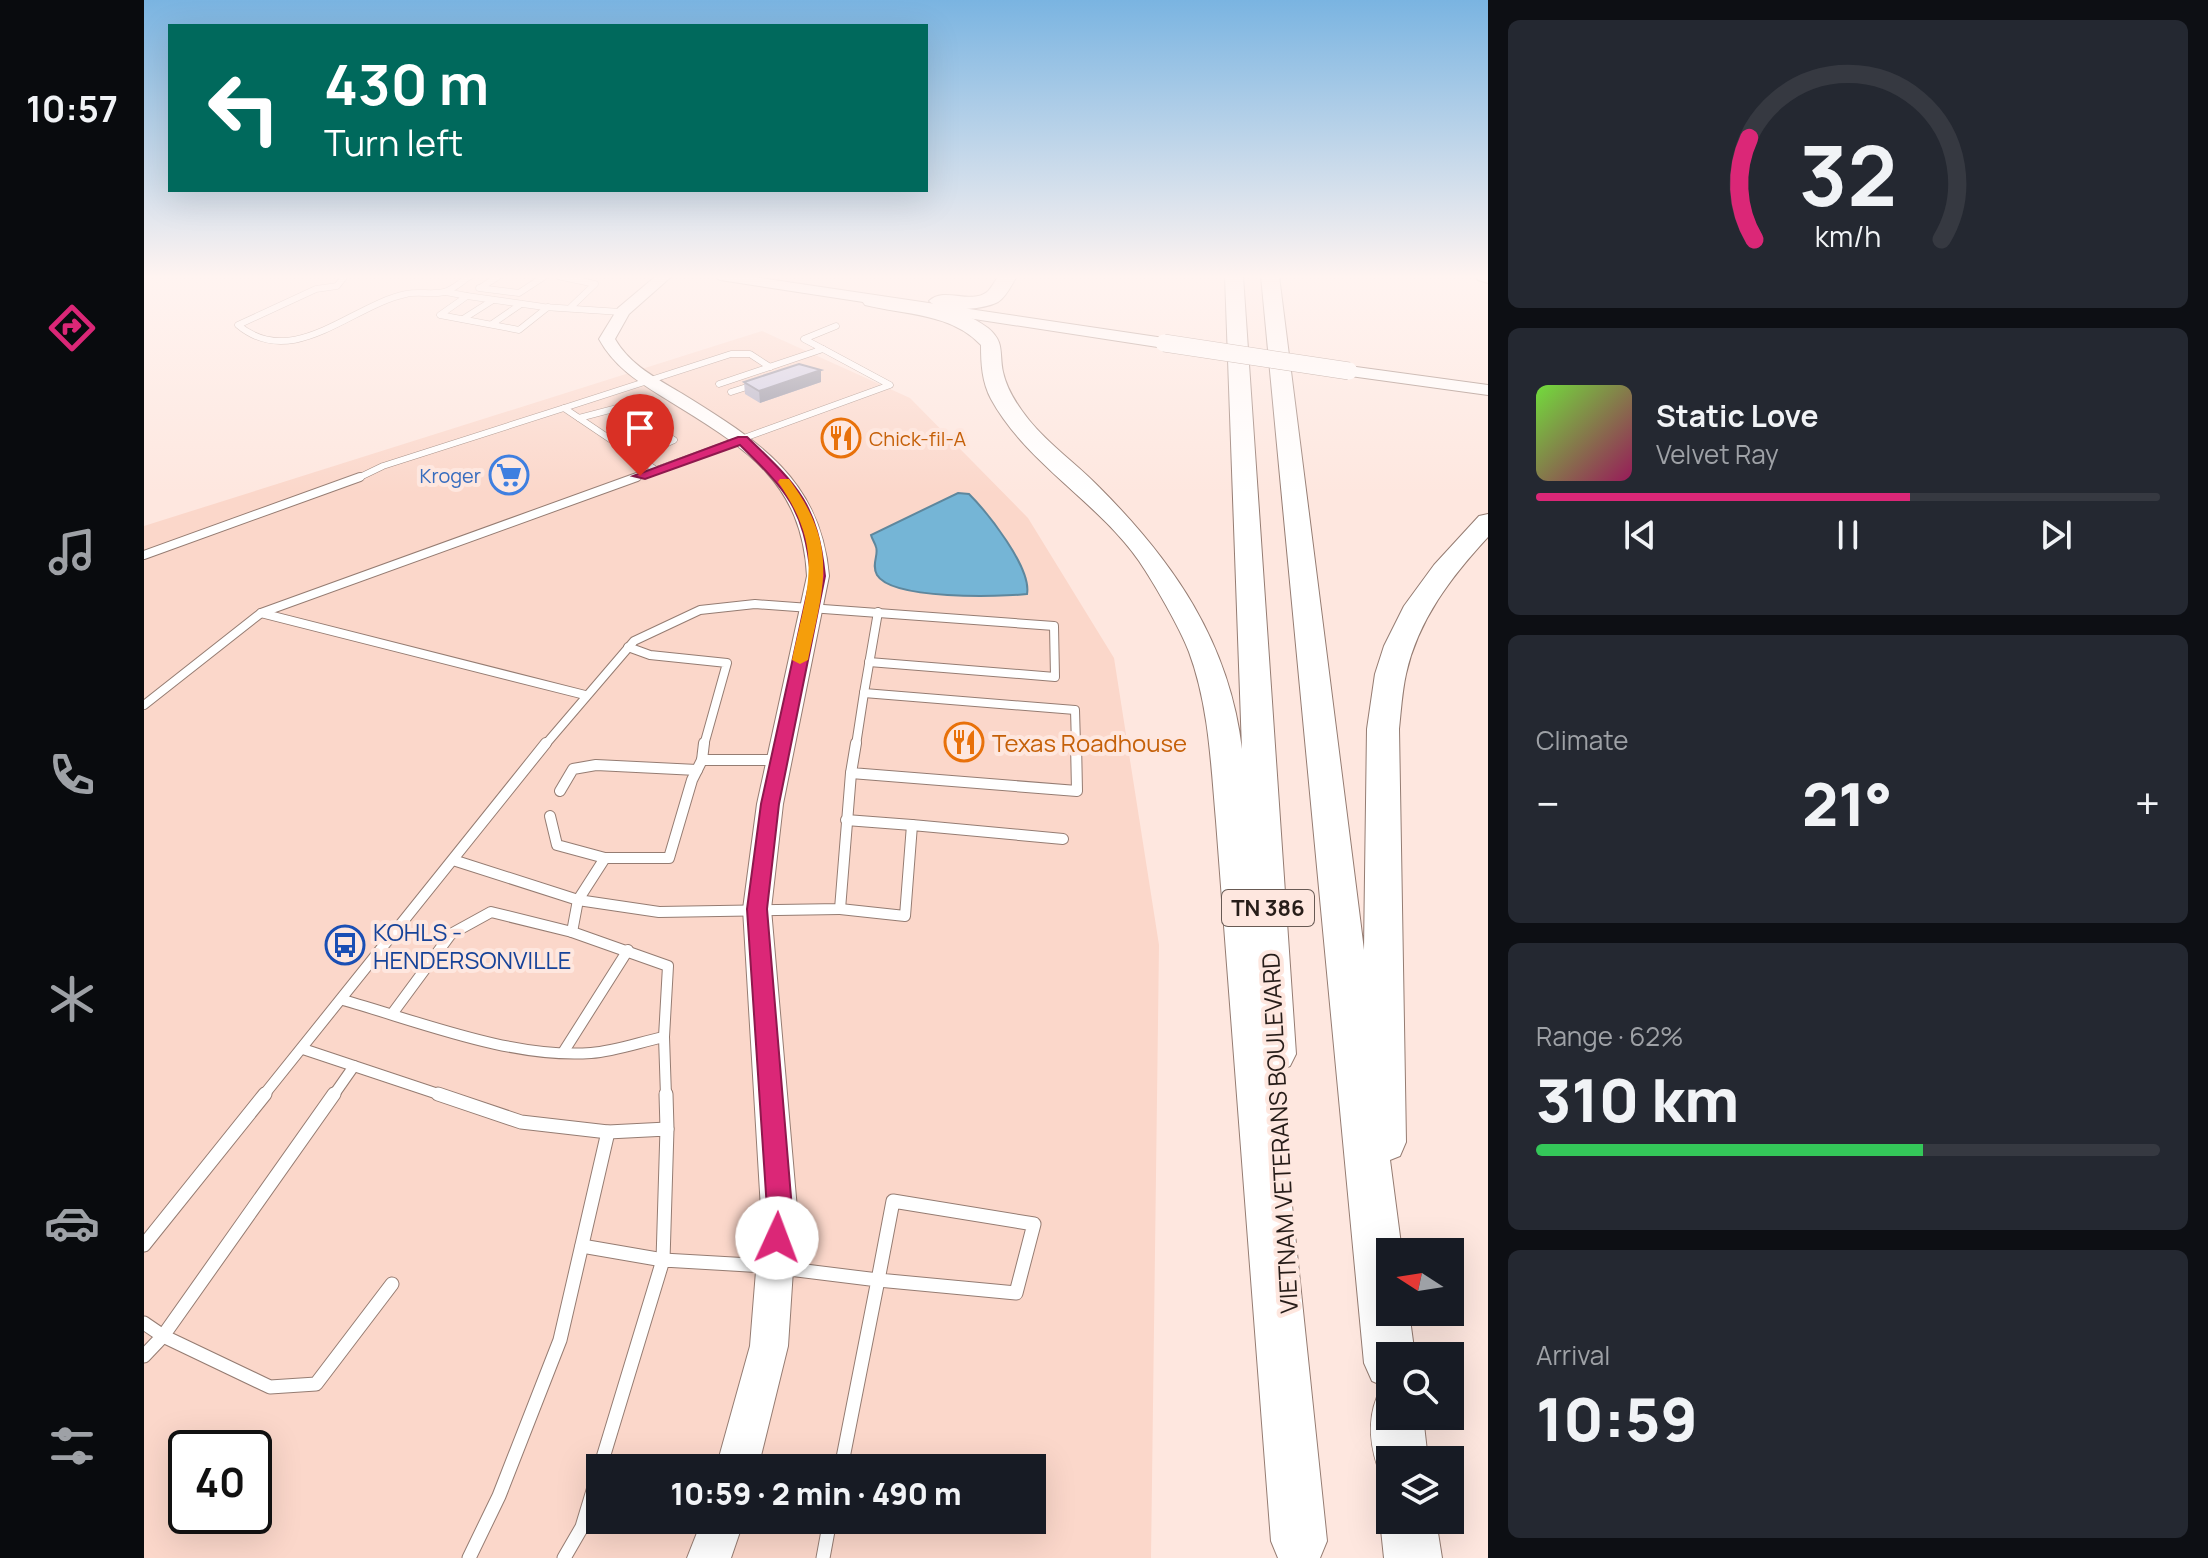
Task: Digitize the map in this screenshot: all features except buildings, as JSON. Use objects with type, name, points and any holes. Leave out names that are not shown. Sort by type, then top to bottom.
[{"type":"highway","points":[[996,349],[992,370],[1001,397],[1022,427],[1090,492],[1150,557],[1204,651],[1223,724],[1300,1549]]},
{"type":"highway","name":"VIETNAM VETERANS BOULEVARD","points":[[1238,349],[1300,1549]]},
{"type":"highway","name":"TN 386","points":[[1278,349],[1376,1241]]},
{"type":"highway","points":[[1384,1238],[1383,729],[1392,667],[1411,616],[1447,565],[1488,522]]},
{"type":"highway","points":[[1410,1534],[1413,1558]]},
{"type":"street","points":[[613,349],[620,360],[650,382],[742,440],[782,479],[801,505],[814,538],[818,576],[770,804],[757,909],[779,1209],[769,1346],[741,1454]]},
{"type":"street","points":[[1234,349],[1488,390]]},
{"type":"street","points":[[1352,366],[1488,380]]},
{"type":"street","points":[[709,1558],[718,1534]]},
{"type":"lane","points":[[144,705],[261,613],[890,385],[823,349],[719,384]]},
{"type":"lane","points":[[144,555],[347,483],[383,466],[738,353],[750,354],[770,367]]},
{"type":"lane","points":[[731,392],[758,383]]},
{"type":"lane","points":[[579,418],[621,407],[674,440],[637,457]]},
{"type":"lane","points":[[564,408],[656,470]]},
{"type":"lane","points":[[144,1245],[585,695],[634,641],[700,610],[755,604],[1054,626],[1055,677],[869,662]]},
{"type":"lane","points":[[840,909],[851,773],[878,612]]},
{"type":"lane","points":[[261,613],[585,695]]},
{"type":"lane","points":[[550,816],[557,845],[605,858],[669,858],[727,663],[650,655],[628,647]]},
{"type":"lane","points":[[851,773],[1077,791],[1075,710],[864,693]]},
{"type":"lane","points":[[560,791],[573,769],[596,765],[699,765],[779,760]]},
{"type":"lane","points":[[846,820],[1063,839]]},
{"type":"lane","points":[[453,860],[578,900],[659,912],[840,909],[905,916],[912,825]]},
{"type":"lane","points":[[572,932],[578,900],[605,858]]},
{"type":"lane","points":[[392,1014],[451,934],[491,912],[572,932],[668,966],[664,1037],[667,1129],[663,1260],[582,1527],[564,1558]]},
{"type":"lane","points":[[564,1051],[628,950]]},
{"type":"lane","points":[[343,1000],[505,1044],[564,1051],[582,1053],[664,1037]]},
{"type":"lane","points":[[303,1049],[521,1122],[608,1132],[667,1129]]},
{"type":"lane","points":[[144,1356],[163,1336],[354,1066]]},
{"type":"lane","points":[[469,1558],[499,1496],[560,1340],[608,1132]]},
{"type":"lane","points":[[582,1246],[663,1260],[775,1267],[878,1280],[1016,1293],[1034,1224],[893,1201],[878,1280],[844,1454]]},
{"type":"lane","points":[[144,1323],[163,1336],[270,1387],[316,1384],[392,1284]]},
{"type":"lane","points":[[823,1558],[827,1534]]},
{"type":"shaded area","points":[[706,349],[801,349],[910,398],[1028,518],[1114,658],[1159,945],[1151,1558],[144,1558],[144,526]]},
{"type":"water","points":[[958,493],[969,494],[1007,541],[1023,570],[1027,594],[972,596],[924,593],[887,583],[877,575],[877,550],[871,535]]},
{"type":"slow traffic","points":[[784,482],[801,505],[814,538],[818,576],[800,660]]},
{"type":"place","name":"Chick-fil-A","points":[[841,438]]},
{"type":"place","name":"Kroger","points":[[509,475]]},
{"type":"place","name":"Texas Roadhouse","points":[[964,742]]},
{"type":"place","name":"KOHLS - HENDERSONVILLE","points":[[345,945]]},
{"type":"route","points":[[640,476],[742,440],[782,479],[801,505],[814,538],[818,576],[770,804],[757,909],[773,1105],[779,1209],[777,1238]]}]
